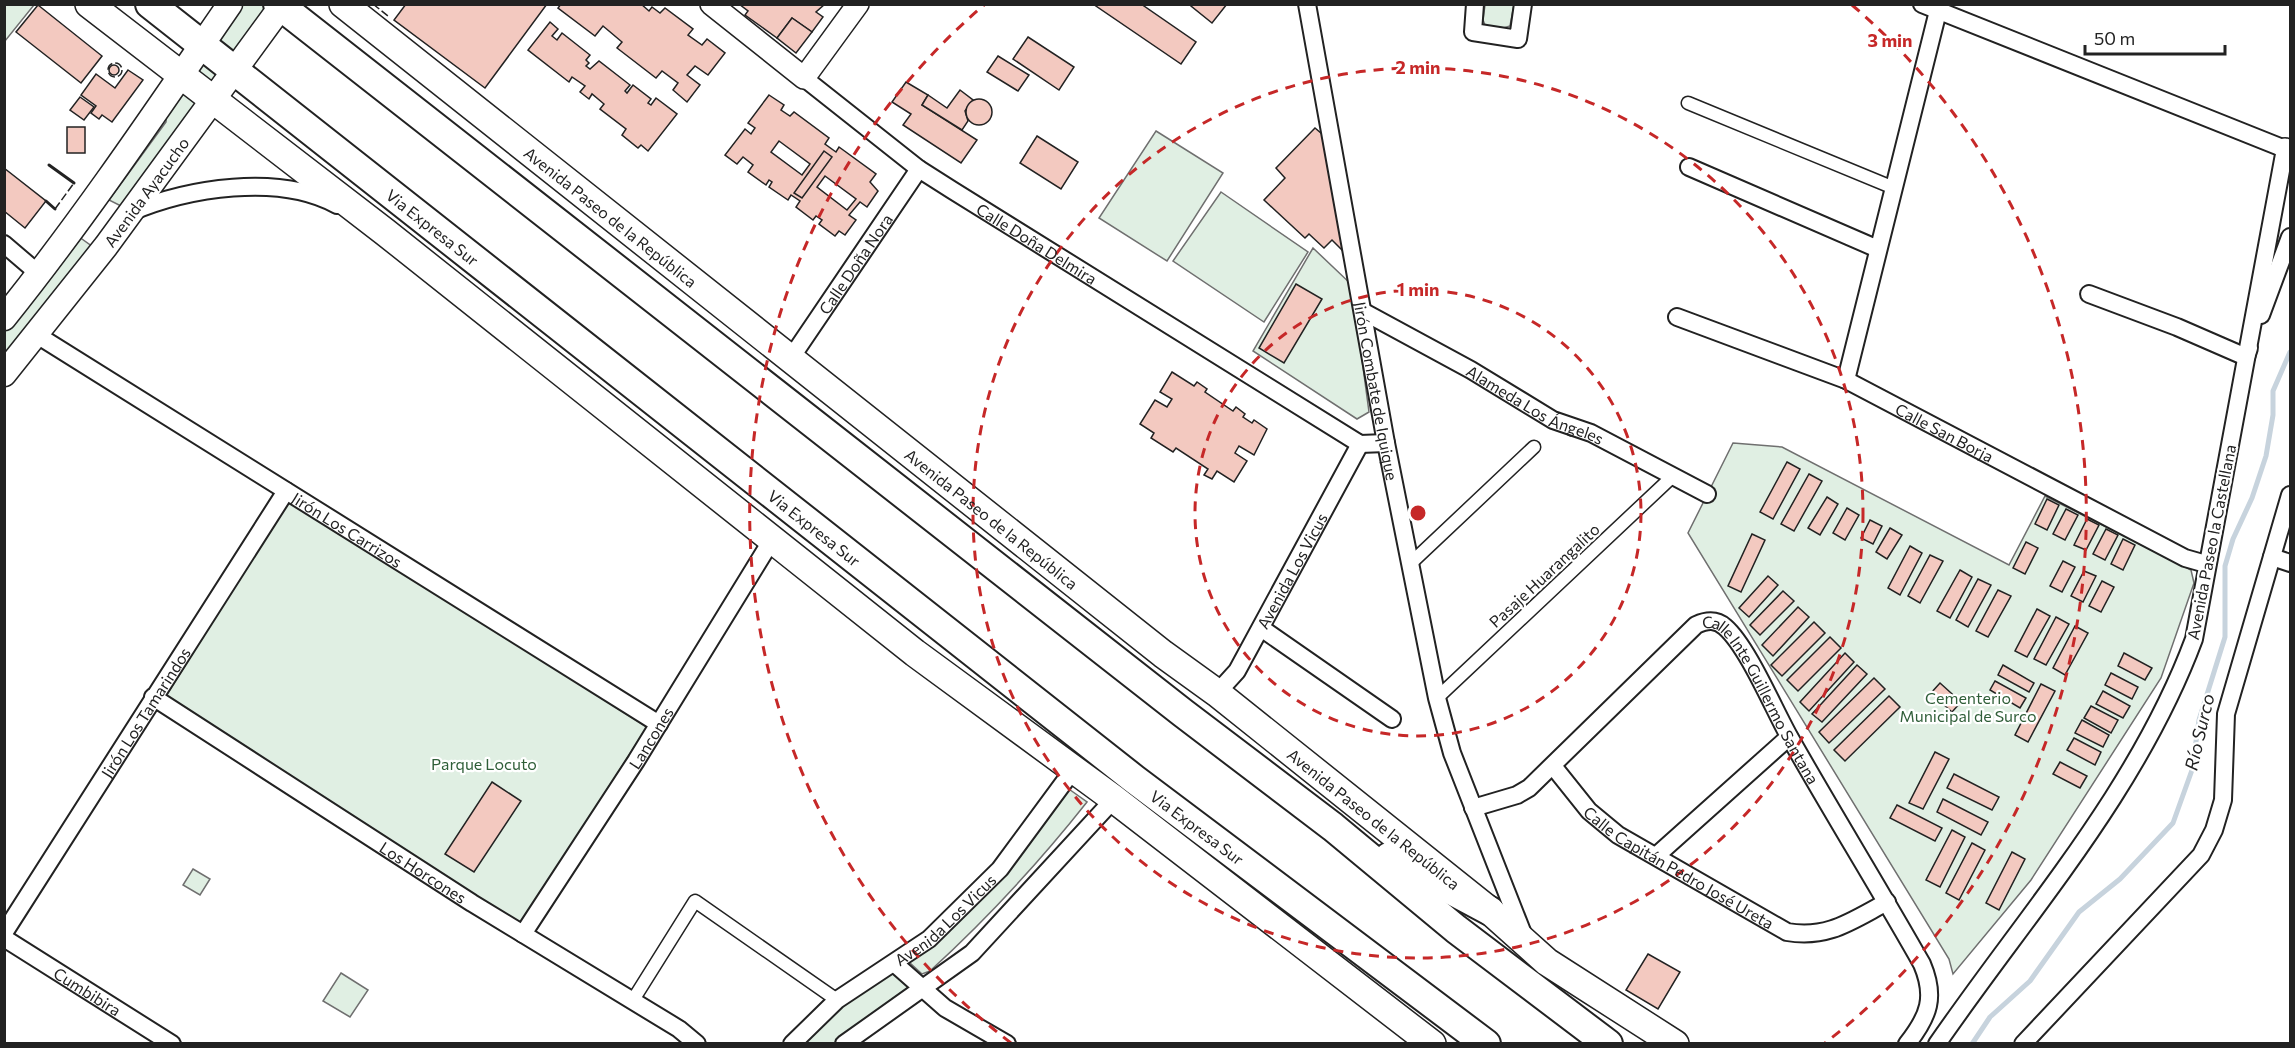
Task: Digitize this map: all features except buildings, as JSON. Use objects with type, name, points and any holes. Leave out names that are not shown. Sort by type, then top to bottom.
[{"type":"highway","name":"Via Expresa Sur","points":[[150,4],[233,72],[1134,779],[1486,1044]]},
{"type":"highway","points":[[280,5],[1183,713],[1333,827],[1456,929],[1608,1044]]},
{"type":"highway","points":[[1333,827],[1490,911]]},
{"type":"main road","points":[[88,4],[385,232],[915,653],[1114,800],[1432,1044]]},
{"type":"main road","points":[[4,318],[39,274],[160,106],[230,4]]},
{"type":"main road","name":"Avenida Paseo de la República","points":[[343,4],[1163,654],[1217,693],[1490,911],[1547,962],[1675,1044]]},
{"type":"main road","name":"Avenida Ayacucho","points":[[4,374],[106,246],[280,5]]},
{"type":"main road","points":[[128,214],[120,216],[108,213],[104,209],[102,198],[155,126],[160,106]]},
{"type":"main road","points":[[75,224],[88,222],[97,225],[104,232],[106,246]]},
{"type":"street","name":"Calle Doña Delmira","points":[[711,4],[919,169],[1360,444]]},
{"type":"street","points":[[804,78],[858,4]]},
{"type":"street","name":"Jirón Combate de Iquique","points":[[1307,4],[1386,443],[1437,698],[1452,753],[1527,943]]},
{"type":"street","points":[[1475,4],[1473,32],[1518,39],[1523,4]]},
{"type":"street","points":[[1922,4],[1938,11],[1960,11],[2288,150]]},
{"type":"street","points":[[1846,380],[1938,11]]},
{"type":"street","points":[[1688,103],[1894,188]]},
{"type":"street","name":"Avenida Paseo la Castellana","points":[[1937,1044],[2069,866],[2118,792],[2182,670],[2194,639],[2206,564],[2288,150]]},
{"type":"street","points":[[1689,167],[1878,249]]},
{"type":"street","name":"Calle Doña Nora","points":[[791,358],[919,169]]},
{"type":"street","points":[[128,214],[174,197],[205,191],[277,189],[333,202],[385,232]]},
{"type":"street","points":[[2089,294],[2177,327],[2246,357],[2290,237]]},
{"type":"street","points":[[4,244],[39,274]]},
{"type":"street","name":"Alameda Los Ángeles","points":[[1364,312],[1471,370],[1553,420],[1591,433],[1707,494]]},
{"type":"street","name":"Calle San Borja","points":[[1677,317],[1846,380],[2185,558],[2206,564]]},
{"type":"street","name":"Jirón Los Carrizos","points":[[37,335],[659,723]]},
{"type":"street","points":[[1360,444],[1386,443]]},
{"type":"street","name":"Avenida Los Vicus","points":[[1217,693],[1237,671],[1360,444]]},
{"type":"street","points":[[1410,564],[1534,447]]},
{"type":"street","name":"Pasaje Huarangalito","points":[[1437,698],[1673,476]]},
{"type":"street","name":"Jirón Los Tamarindos","points":[[4,935],[153,697],[286,491]]},
{"type":"street","points":[[2023,1044],[2201,855],[2214,830],[2223,800],[2226,714],[2290,495]]},
{"type":"street","name":"Lancones","points":[[523,934],[659,723],[772,538]]},
{"type":"street","points":[[2272,557],[2290,563]]},
{"type":"street","name":"Calle Inte Guillermo Santana","points":[[1473,808],[1517,795],[1553,766],[1696,625],[1706,621],[1716,621],[1735,639],[1929,979],[1931,997],[1928,1010],[1906,1044]]},
{"type":"street","points":[[1261,628],[1392,719]]},
{"type":"street","name":"Los Horcones","points":[[153,697],[523,934],[679,1029],[697,1044]]},
{"type":"street","points":[[1656,856],[1789,737]]},
{"type":"street","name":"Calle Capitán Pedro José Ureta","points":[[1553,766],[1603,825],[1787,932],[1804,935],[1829,931],[1887,902]]},
{"type":"street","name":"Avenida Los Vicus","points":[[792,1044],[837,1000],[929,939],[1000,869],[1074,770]]},
{"type":"street","points":[[844,1044],[972,953],[1114,800]]},
{"type":"street","points":[[633,1000],[695,901],[837,1000]]},
{"type":"street","name":"Cumbibira","points":[[4,935],[172,1044]]},
{"type":"street","points":[[894,963],[945,1008],[1007,1044]]},
{"type":"street","name":"Avenida Paseo de la República","points":[[1646,1024],[1689,1044]]},
{"type":"green space","points":[[4,5],[34,5],[5,41]]},
{"type":"green space","points":[[239,5],[274,5],[123,207],[109,200],[166,122],[167,107]]},
{"type":"green space","points":[[1485,5],[1514,5],[1510,26],[1500,29],[1485,25],[1483,20]]},
{"type":"green space","points":[[1156,131],[1223,173],[1167,261],[1099,218]]},
{"type":"green space","points":[[1221,192],[1308,252],[1264,322],[1173,261]]},
{"type":"green space","points":[[75,234],[93,247],[5,361],[5,326]]},
{"type":"green space","points":[[1313,248],[1352,285],[1369,412],[1357,419],[1253,351]]},
{"type":"green space","name":"Cementerio Municipal de Surco","points":[[1733,443],[1782,447],[2009,565],[2045,496],[2191,570],[2194,583],[2161,678],[2031,880],[1953,974],[1949,959],[1688,533]]},
{"type":"green space","name":"Parque Locuto","points":[[288,500],[647,727],[520,926],[166,696]]},
{"type":"green space","points":[[1066,787],[1087,802],[1050,847],[973,931],[930,971],[922,974],[910,963],[910,960]]},
{"type":"green space","points":[[193,869],[210,879],[200,895],[183,885]]},
{"type":"green space","points":[[893,969],[913,987],[838,1043],[799,1044],[839,1005]]},
{"type":"green space","points":[[341,973],[368,990],[350,1017],[323,1001]]},
{"type":"waterway","name":"Río Surco","points":[[1972,1044],[1990,1017],[2030,981],[2079,912],[2120,879],[2173,823],[2192,770],[2199,720],[2225,637],[2225,566],[2233,539],[2252,498],[2266,456],[2273,415],[2273,391],[2290,352]]},
{"type":"fence","points":[[373,4],[388,16]]},
{"type":"fence","points":[[115,63],[120,65],[122,70],[120,75],[115,77],[110,75],[108,70],[110,65],[115,63]]},
{"type":"fence","points":[[55,209],[74,183]]},
{"type":"wall","points":[[49,165],[74,183]]},
{"type":"wall","points":[[46,201],[55,209]]}]
